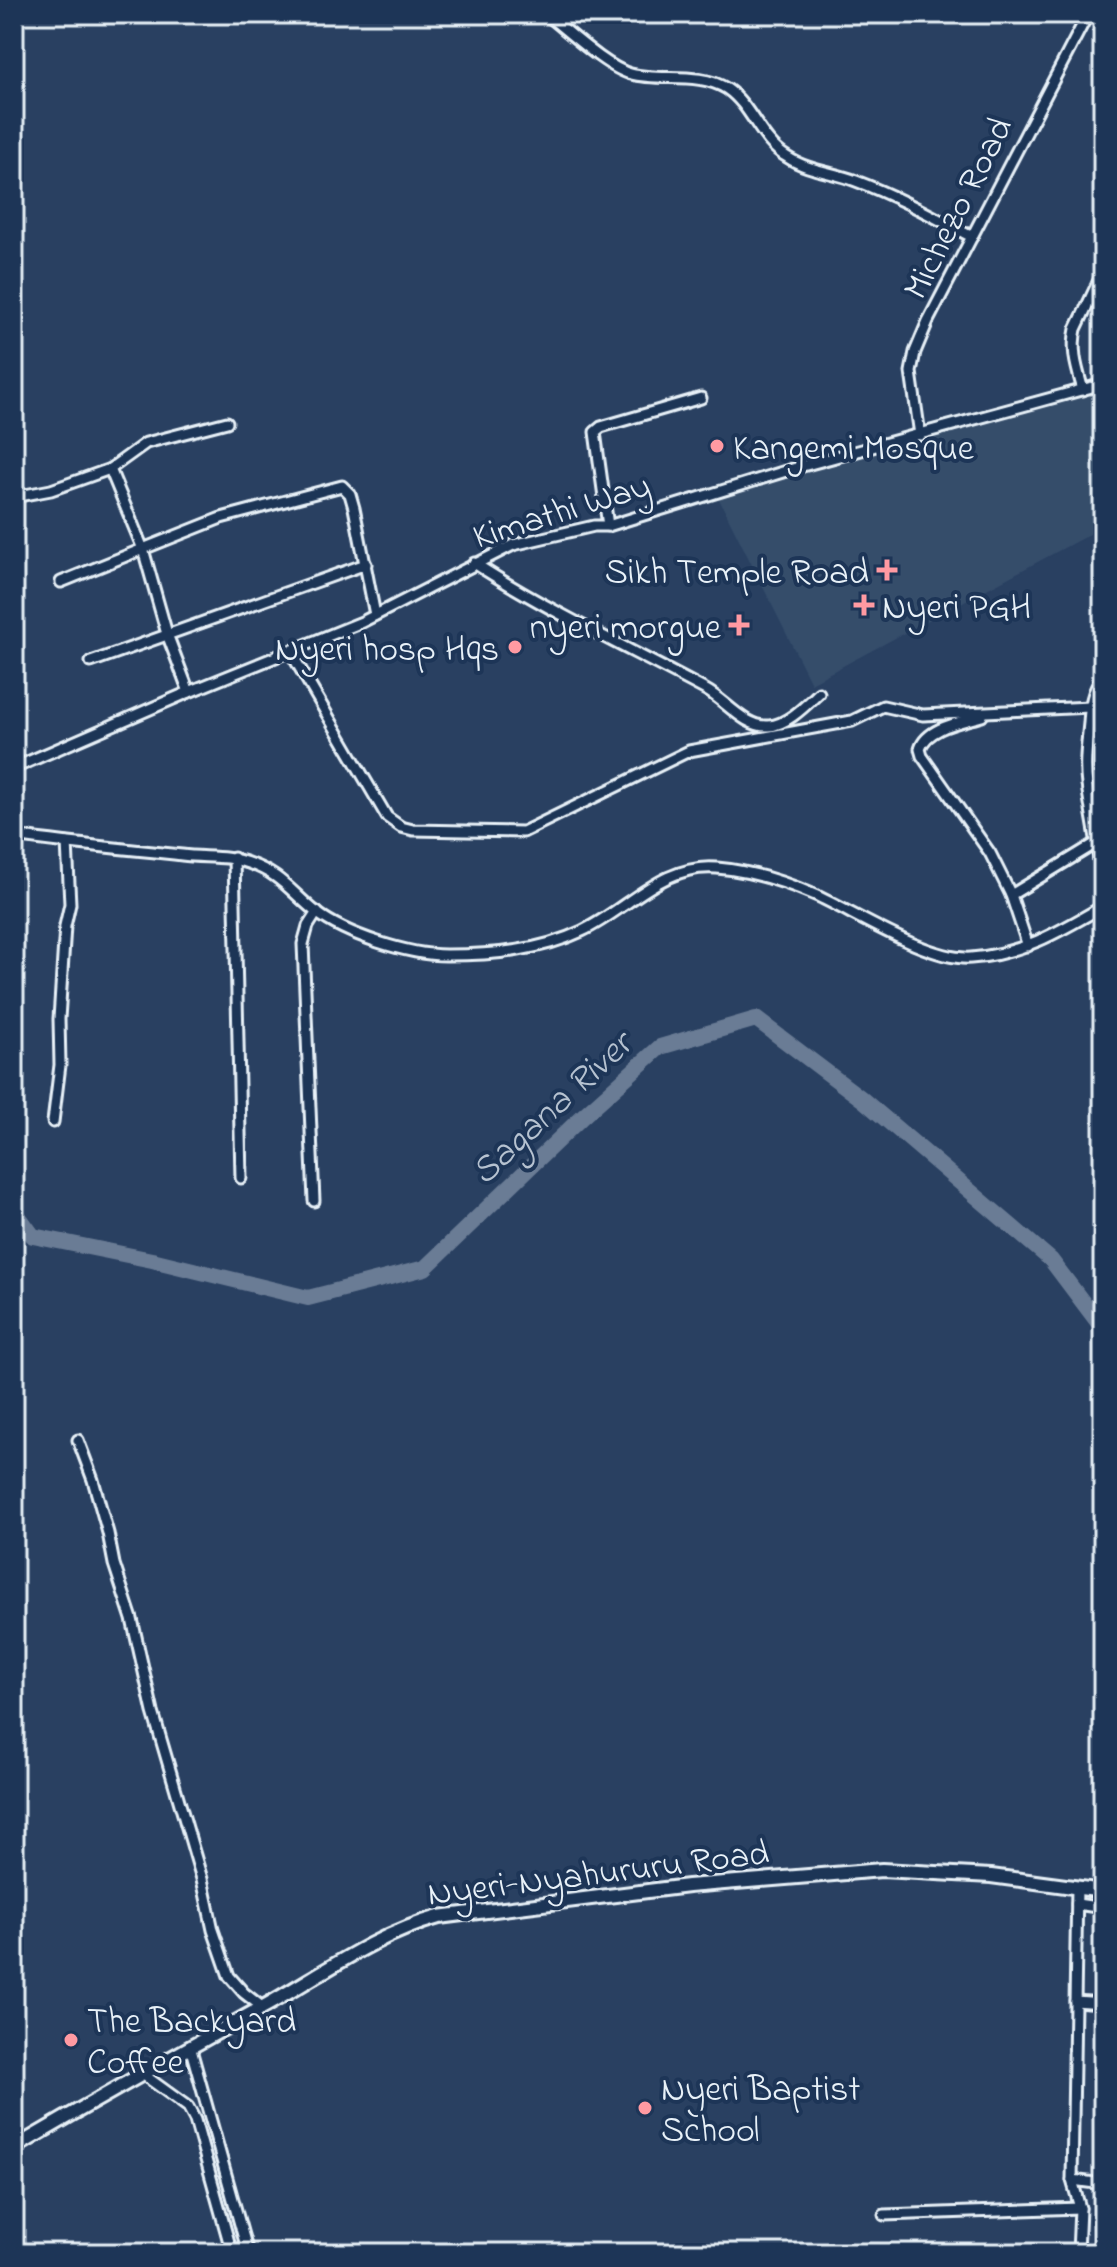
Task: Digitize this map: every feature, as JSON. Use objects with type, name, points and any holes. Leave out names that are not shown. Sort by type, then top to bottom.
[{"type":"main road","name":"Nyeri-Nyahururu Road","points":[[14,2148],[141,2073],[400,1930],[439,1917],[688,1886],[882,1870],[941,1872],[1103,1891]]},
{"type":"street","points":[[546,14],[623,71],[640,76],[701,80],[726,89],[741,103],[774,148],[785,157],[808,168],[857,181],[972,237]]},
{"type":"street","name":"Michezo Road","points":[[920,435],[911,372],[928,321],[1088,14]]},
{"type":"street","points":[[1083,390],[1073,358],[1074,339],[1103,272]]},
{"type":"street","name":"Kimathi Way","points":[[14,768],[375,615],[513,545],[594,526],[608,526],[753,480],[1103,384]]},
{"type":"street","points":[[608,526],[595,432],[601,427],[701,398]]},
{"type":"street","points":[[14,497],[51,490],[110,469],[146,443],[227,422]]},
{"type":"street","points":[[110,469],[143,549],[167,634],[189,692]]},
{"type":"street","points":[[61,582],[221,518],[342,486],[350,494],[354,508],[375,615]]},
{"type":"street","points":[[474,563],[575,622],[715,695],[752,723],[770,727],[798,712],[819,693]]},
{"type":"street","points":[[91,662],[366,564]]},
{"type":"street","points":[[290,651],[387,817],[393,823],[413,830],[523,832],[689,751],[852,721],[883,706],[923,715],[1090,707],[1103,709]]},
{"type":"street","points":[[14,836],[198,857],[234,858],[276,875],[331,923],[414,952],[447,955],[522,950],[579,932],[599,922],[658,882],[694,868],[711,867],[754,872],[815,895],[917,944],[956,957],[970,958],[1028,946],[1100,908],[1100,844],[1086,783],[1085,756],[1090,707],[1096,685],[1103,677]]},
{"type":"street","points":[[992,712],[937,731],[927,737],[920,749],[990,853],[1011,895],[1028,946]]},
{"type":"street","points":[[53,1122],[60,1065],[59,1019],[65,926],[70,904],[67,843]]},
{"type":"street","points":[[1011,895],[1100,844]]},
{"type":"street","points":[[234,858],[241,1178]]},
{"type":"street","points":[[314,1201],[303,944],[308,926],[317,912]]},
{"type":"street","points":[[78,1440],[93,1480],[114,1564],[132,1619],[153,1712],[202,1879],[213,1930],[229,1976],[262,2007]]},
{"type":"street","points":[[1077,1887],[1072,2180],[1080,2208],[1078,2253]]},
{"type":"street","points":[[1077,1904],[1103,1908]]},
{"type":"street","points":[[1075,2001],[1103,2003]]},
{"type":"street","points":[[190,2046],[248,2253]]},
{"type":"street","points":[[141,2073],[188,2107],[195,2120],[232,2253]]},
{"type":"street","points":[[1072,2180],[1103,2184]]},
{"type":"street","points":[[884,2215],[1080,2208]]},
{"type":"shaded area","name":"Nyeri PGH","points":[[1103,384],[1103,527],[811,683],[718,497]]},
{"type":"waterway","name":"Sagana River","points":[[14,1210],[33,1236],[152,1260],[308,1298],[425,1268],[583,1116],[660,1047],[756,1019],[862,1099],[1051,1260],[1100,1325],[1103,1324]]},
{"type":"place","name":"Kangemi Mosque","points":[[717,446]]},
{"type":"place","name":"Sikh Temple Road","points":[[887,570]]},
{"type":"place","name":"Nyeri PGH","points":[[864,605]]},
{"type":"place","name":"nyeri morgue","points":[[739,625]]},
{"type":"place","name":"Nyeri hosp Hqs","points":[[515,647]]},
{"type":"place","name":"The Backyard Coffee","points":[[71,2040]]},
{"type":"place","name":"Nyeri Baptist School","points":[[645,2108]]}]
